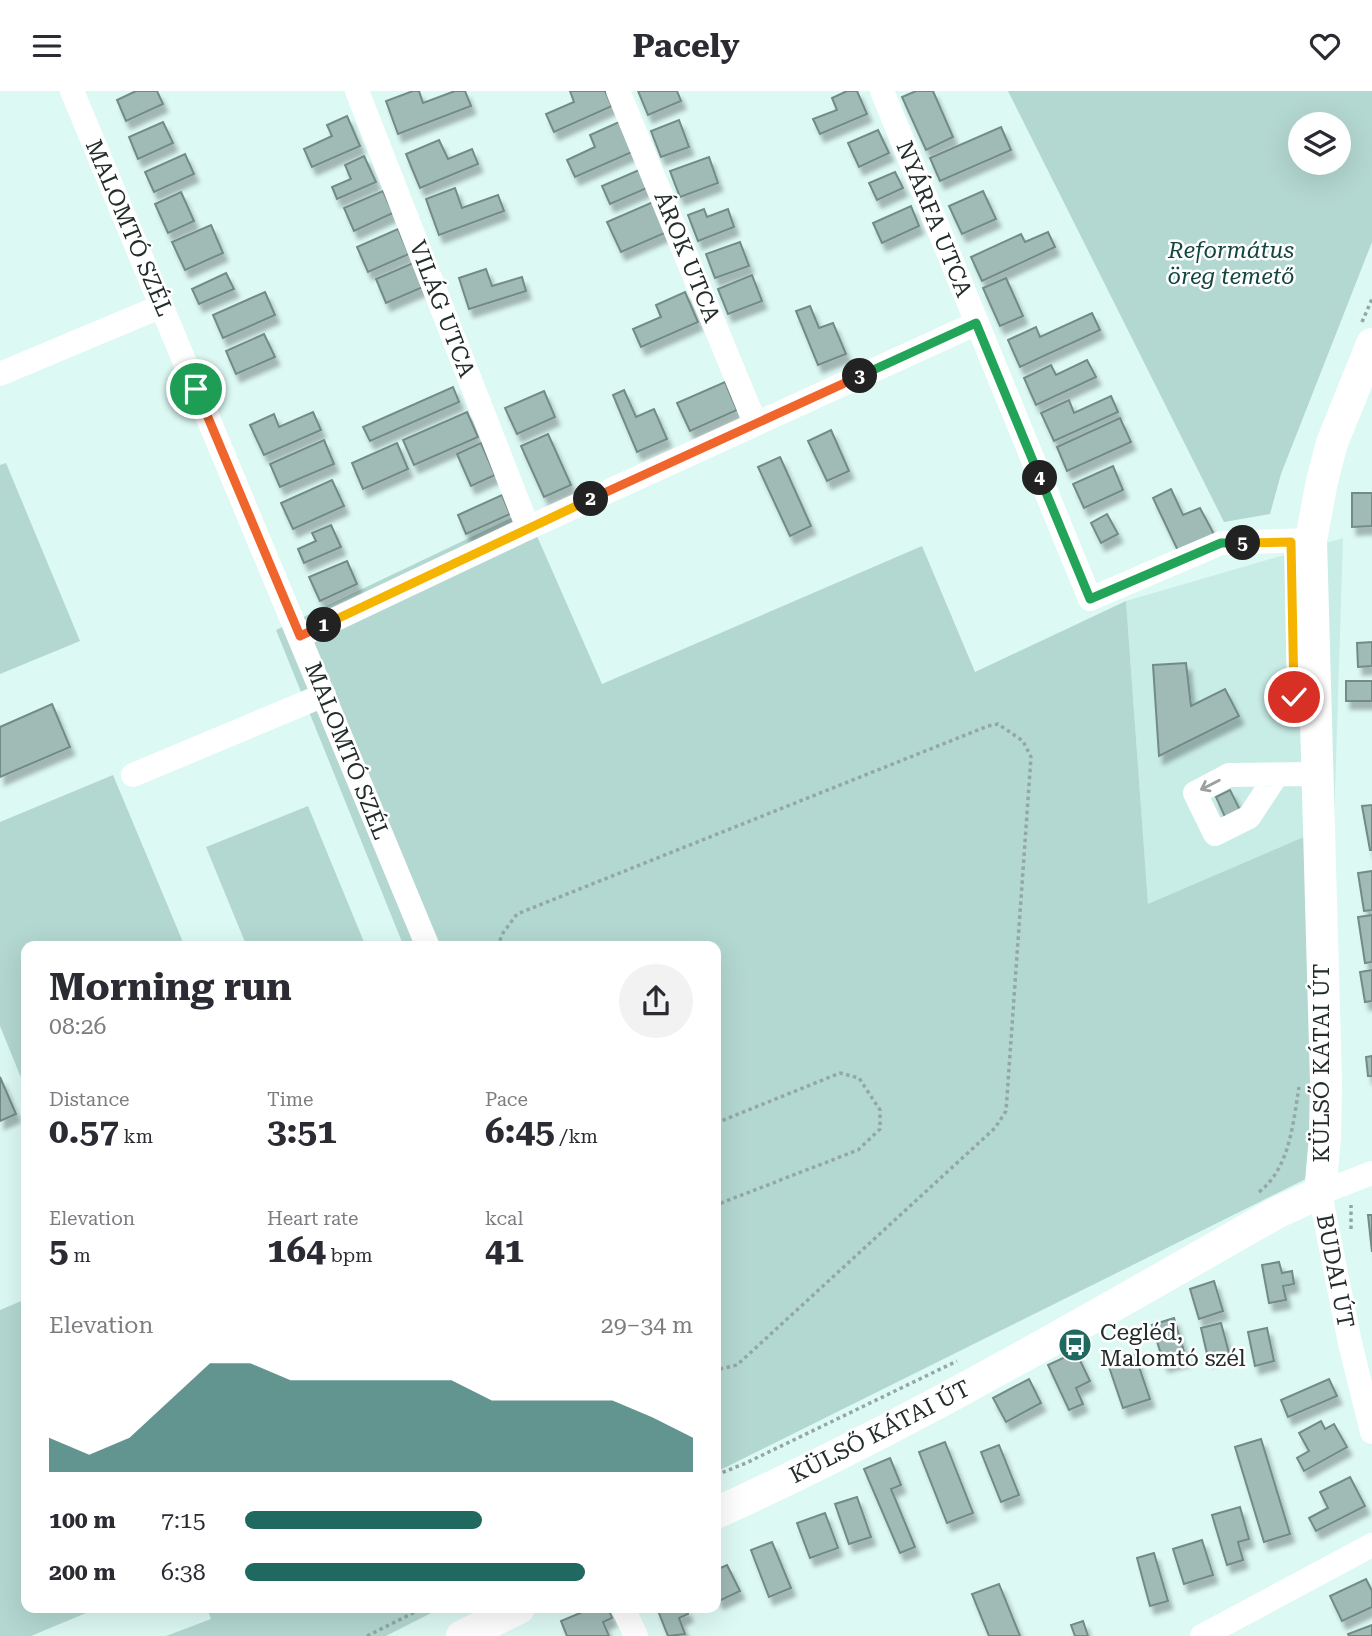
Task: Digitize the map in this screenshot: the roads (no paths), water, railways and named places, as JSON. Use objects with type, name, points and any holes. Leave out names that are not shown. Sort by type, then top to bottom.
[{"type":"main road","name":"KÜLSŐ KÁTAI ÚT","points":[[721,1511],[803,1473],[932,1407],[1278,1212],[1320,1193],[1326,1082],[1311,540],[1332,443],[1367,333]]},
{"type":"main road","points":[[462,1636],[509,1613]]},
{"type":"street","name":"MALOMTÓ SZÉL","points":[[72,91],[426,941]]},
{"type":"street","name":"VILÁG UTCA","points":[[357,91],[528,528]]},
{"type":"street","name":"ÁROK UTCA","points":[[618,91],[755,423]]},
{"type":"street","name":"NYÁRFA UTCA","points":[[881,91],[1090,599],[1221,543],[1311,540]]},
{"type":"street","points":[[0,374],[162,306]]},
{"type":"street","points":[[300,636],[528,528],[976,323]]},
{"type":"street","points":[[133,775],[324,695]]},
{"type":"street","points":[[1276,776],[1317,774]]},
{"type":"street","points":[[1320,1193],[1372,1173]]},
{"type":"street","name":"BUDAI ÚT","points":[[1320,1193],[1350,1343],[1372,1432]]},
{"type":"street","points":[[1202,1636],[1372,1545]]},
{"type":"street","points":[[625,1613],[636,1636]]},
{"type":"place","name":"Cegléd, Malomtó szél","points":[[1075,1345]]},
{"type":"park label","name":"Református öreg temető","points":[[1231,263]]}]
